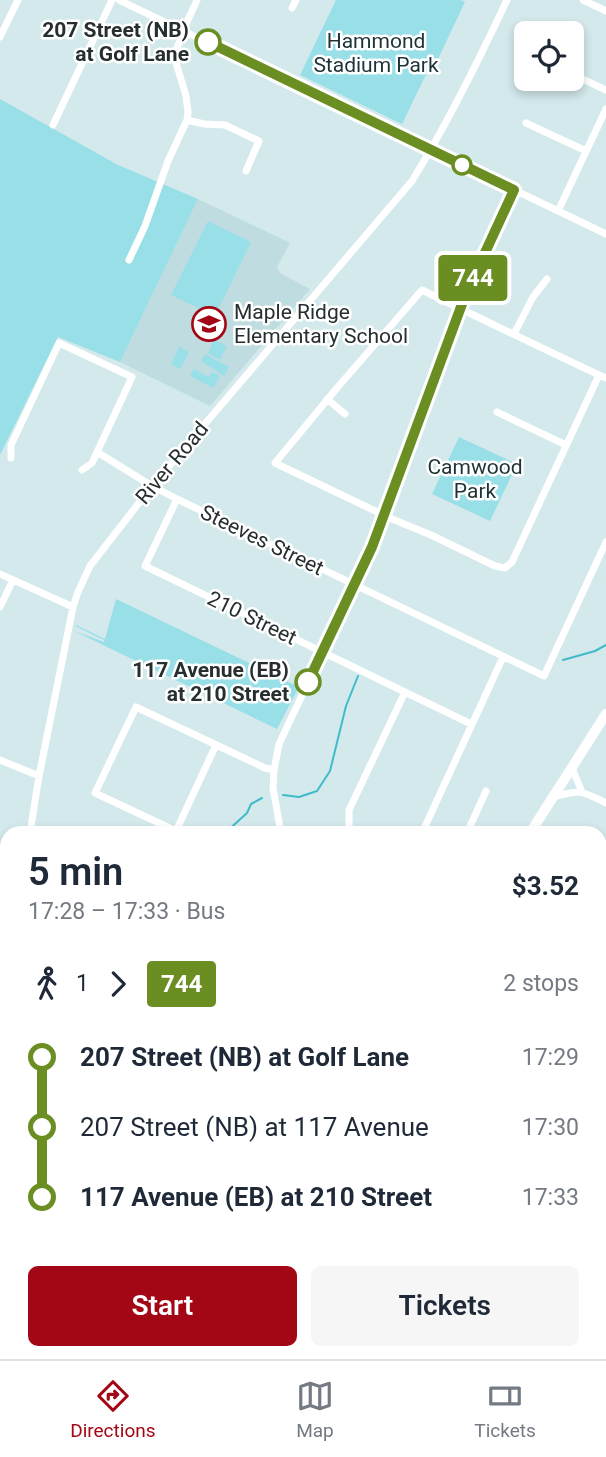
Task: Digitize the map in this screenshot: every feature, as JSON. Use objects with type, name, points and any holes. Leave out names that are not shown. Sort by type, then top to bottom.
[{"type":"highway","points":[[534,826],[606,714]]},
{"type":"street","points":[[0,37],[18,0]]},
{"type":"street","points":[[53,125],[112,0]]},
{"type":"street","points":[[119,0],[606,234]]},
{"type":"street","points":[[129,260],[187,120],[186,96],[174,53],[197,0]]},
{"type":"street","name":"River Road","points":[[31,826],[73,607],[90,566],[152,486],[408,185],[431,150],[474,70],[507,0]]},
{"type":"street","points":[[583,0],[606,11]]},
{"type":"street","points":[[584,80],[606,90]]},
{"type":"street","points":[[558,211],[606,109]]},
{"type":"street","points":[[187,120],[225,125],[259,141],[246,171]]},
{"type":"street","points":[[526,122],[586,152]]},
{"type":"street","points":[[280,826],[273,788],[277,751],[282,737],[355,584],[384,515],[479,264],[514,190]]},
{"type":"street","points":[[514,334],[533,297],[547,279]]},
{"type":"street","points":[[422,290],[461,309],[603,377],[566,445],[512,562],[501,569],[275,463],[422,290]]},
{"type":"street","points":[[11,458],[11,445],[60,343],[132,377],[92,464],[82,470]]},
{"type":"street","points":[[327,400],[345,414]]},
{"type":"street","points":[[497,412],[566,445]]},
{"type":"street","name":"Steeves Street","points":[[97,452],[177,499],[544,676],[606,542]]},
{"type":"street","name":"210 Street","points":[[177,499],[145,566],[471,724]]},
{"type":"street","points":[[0,574],[73,607]]},
{"type":"street","points":[[0,607],[13,580]]},
{"type":"street","points":[[425,826],[503,657]]},
{"type":"street","points":[[349,826],[349,810],[405,692]]},
{"type":"street","points":[[165,826],[95,793],[136,706],[274,770]]},
{"type":"street","points":[[178,826],[216,745]]},
{"type":"street","points":[[0,760],[39,776]]},
{"type":"street","points":[[572,768],[582,792]]},
{"type":"street","points":[[470,826],[486,791]]},
{"type":"street","points":[[553,797],[582,792],[606,803]]},
{"type":"shaded area","name":"Maple Ridge Elementary School","points":[[198,199],[290,243],[277,267],[280,273],[310,289],[210,406],[120,362]]},
{"type":"green space","name":"Hammond Stadium Park","points":[[336,0],[465,2],[438,59],[434,58],[402,124],[300,75]]},
{"type":"green space","points":[[0,99],[118,165],[198,199],[120,362],[58,337],[0,455]]},
{"type":"green space","points":[[208,221],[251,242],[215,316],[171,295]]},
{"type":"green space","points":[[214,340],[227,346],[220,360],[208,353]]},
{"type":"green space","points":[[179,347],[189,352],[180,369],[171,364]]},
{"type":"green space","points":[[205,354],[229,367],[224,376],[201,361]]},
{"type":"green space","points":[[194,369],[209,377],[212,372],[220,376],[213,388],[190,376]]},
{"type":"green space","name":"Camwood Park","points":[[459,437],[517,464],[490,521],[432,494]]},
{"type":"green space","points":[[116,599],[299,687],[277,729],[74,631],[104,642],[75,626],[105,639]]},
{"type":"waterway","points":[[563,660],[606,645]]},
{"type":"waterway","points":[[283,795],[299,797],[317,791],[330,771],[346,706],[358,676]]},
{"type":"waterway","points":[[233,826],[247,813],[251,804],[262,798]]},
{"type":"bus line","name":"744","points":[[208,42],[514,190],[465,296],[372,547],[308,682]]},
{"type":"place","name":"207 Street (NB) at Golf Lane","points":[[208,42]]},
{"type":"place","name":"Maple Ridge Elementary School","points":[[209,324]]},
{"type":"place","name":"117 Avenue (EB) at 210 Street","points":[[308,682]]}]
